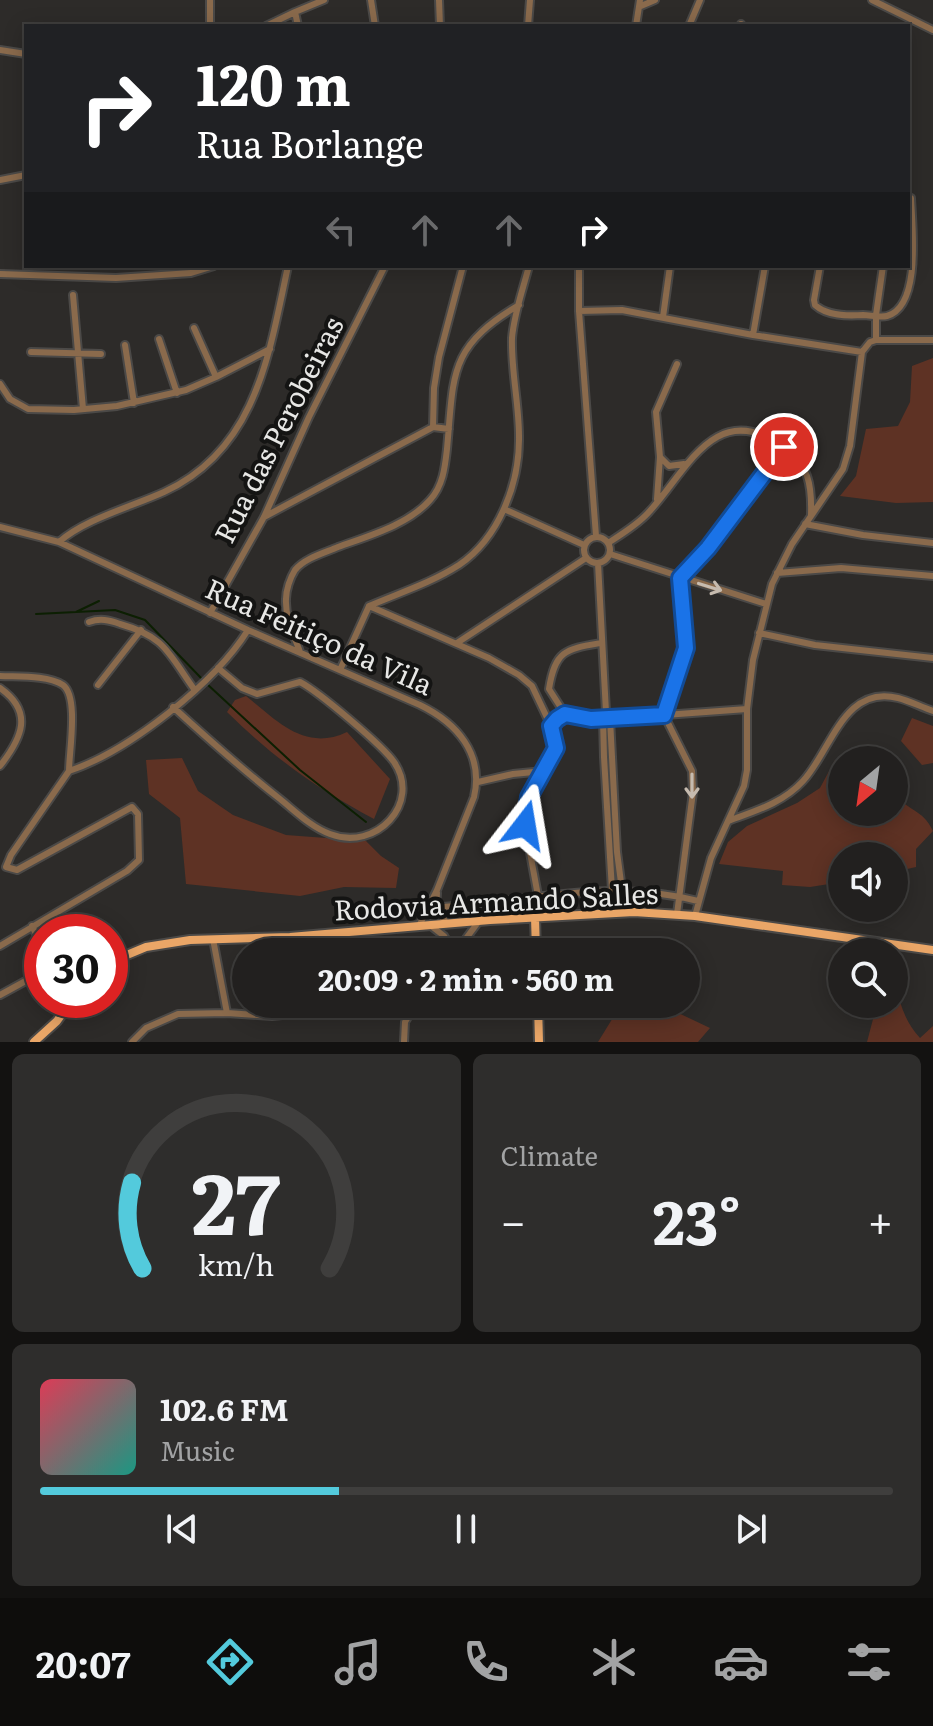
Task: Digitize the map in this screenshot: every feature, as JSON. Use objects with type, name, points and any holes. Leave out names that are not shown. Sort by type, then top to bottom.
[{"type":"main road","name":"Rodovia Armando Salles","points":[[128,954],[146,947],[213,939],[284,938],[479,921],[634,912],[695,916],[933,950]]},
{"type":"main road","points":[[535,917],[536,938]]},
{"type":"main road","points":[[34,1042],[59,1018]]},
{"type":"main road","points":[[538,1018],[539,1042]]},
{"type":"street","points":[[210,0],[210,24]]},
{"type":"street","points":[[270,24],[324,0]]},
{"type":"street","points":[[371,0],[375,24]]},
{"type":"street","points":[[439,0],[440,24]]},
{"type":"street","points":[[528,24],[530,0]]},
{"type":"street","points":[[636,24],[640,3],[655,0]]},
{"type":"street","points":[[690,24],[700,0]]},
{"type":"street","points":[[872,0],[933,30]]},
{"type":"street","points":[[295,12],[298,24]]},
{"type":"street","points":[[0,50],[24,54]]},
{"type":"street","points":[[0,180],[24,175]]},
{"type":"street","points":[[820,268],[814,300],[817,307],[847,316],[890,315],[902,304],[912,273],[910,198]]},
{"type":"street","points":[[0,274],[116,278],[191,273],[207,268]]},
{"type":"street","points":[[59,542],[75,530],[178,485],[232,437],[248,413],[270,349],[288,268]]},
{"type":"street","name":"Rua das Perobeiras","points":[[210,613],[264,517],[309,417],[384,268]]},
{"type":"street","points":[[433,427],[435,378],[462,268]]},
{"type":"street","points":[[340,670],[369,606],[461,564],[478,548],[504,509],[515,477],[519,438],[512,340],[528,268]]},
{"type":"street","points":[[579,268],[579,311],[596,536]]},
{"type":"street","points":[[663,317],[670,268]]},
{"type":"street","points":[[753,335],[765,268]]},
{"type":"street","points":[[876,340],[883,268]]},
{"type":"street","points":[[73,295],[83,409]]},
{"type":"street","points":[[300,652],[288,621],[286,599],[294,571],[315,556],[397,523],[433,498],[442,480],[461,356],[471,341],[519,305]]},
{"type":"street","points":[[579,311],[622,310],[862,352]]},
{"type":"street","points":[[194,328],[216,377]]},
{"type":"street","points":[[159,339],[177,393]]},
{"type":"street","points":[[695,916],[711,858],[739,800],[746,778],[747,709],[766,604],[777,573],[805,524],[839,477],[847,458],[862,352],[876,340],[933,340]]},
{"type":"street","points":[[125,345],[134,403]]},
{"type":"street","points":[[0,384],[10,399],[28,409],[83,409],[134,403],[177,393],[270,349]]},
{"type":"street","points":[[31,352],[101,354]]},
{"type":"street","points":[[657,500],[660,457],[656,412],[677,364]]},
{"type":"street","points":[[264,517],[433,427],[449,429]]},
{"type":"street","points":[[608,543],[636,524],[704,444],[735,432],[760,433],[800,460],[807,471],[811,516]]},
{"type":"street","points":[[677,914],[693,792],[692,771],[664,715],[686,648],[680,578],[708,548],[784,447]]},
{"type":"street","points":[[660,457],[675,468],[685,464]]},
{"type":"street","points":[[504,509],[584,545]]},
{"type":"street","points":[[805,524],[933,543]]},
{"type":"street","name":"Rua Feitiço da Vila","points":[[0,527],[59,542],[210,613],[420,705],[447,720],[461,736],[471,752],[478,782]]},
{"type":"street","points":[[596,536],[608,543],[610,554]]},
{"type":"street","points":[[586,558],[584,545],[596,536]]},
{"type":"street","points":[[610,554],[766,604]]},
{"type":"street","points":[[598,563],[610,554]]},
{"type":"street","points":[[586,558],[598,563]]},
{"type":"street","points":[[457,643],[586,558]]},
{"type":"street","points":[[598,563],[607,717],[612,890]]},
{"type":"street","points":[[777,573],[841,568],[933,576]]},
{"type":"street","points":[[369,606],[457,643],[526,680],[540,700],[556,748],[529,797],[525,814],[538,896]]},
{"type":"street","points":[[89,622],[103,619],[141,630],[161,643],[194,689]]},
{"type":"street","points":[[98,685],[141,630]]},
{"type":"street","points":[[69,771],[124,745],[173,707],[233,654],[248,630]]},
{"type":"street","points":[[759,633],[815,645],[933,658]]},
{"type":"street","points":[[601,643],[569,648],[563,653],[551,679],[550,692],[565,714],[579,718],[747,709]]},
{"type":"street","points":[[173,707],[223,755],[312,825],[331,835],[346,838],[379,832],[389,823],[403,786],[394,761],[373,740],[300,682],[257,694],[242,688],[218,668]]},
{"type":"street","points":[[0,676],[53,681],[69,692],[72,709],[69,771],[11,855],[6,867],[17,870],[132,807],[138,814],[139,860],[132,868],[53,914]]},
{"type":"street","points":[[0,688],[18,704],[21,728],[0,766]]},
{"type":"street","points":[[540,700],[550,692]]},
{"type":"street","points":[[727,821],[770,805],[790,793],[815,767],[845,717],[865,701],[888,696],[933,711]]},
{"type":"street","points":[[551,726],[565,714]]},
{"type":"street","points":[[419,926],[437,890],[478,782],[544,771]]},
{"type":"street","points":[[612,834],[622,890]]},
{"type":"street","points":[[437,890],[436,908],[447,924]]},
{"type":"street","points":[[427,908],[612,890],[698,901]]},
{"type":"street","points":[[466,938],[479,921]]},
{"type":"street","points":[[430,925],[445,938]]},
{"type":"street","points":[[0,946],[24,931]]},
{"type":"street","points":[[213,939],[227,1013]]},
{"type":"street","points":[[0,995],[24,982]]},
{"type":"street","points":[[132,1042],[146,1028],[166,1017],[193,1013],[232,1013]]},
{"type":"street","points":[[404,1042],[407,1018]]},
{"type":"shaded area","points":[[933,358],[933,502],[896,503],[840,496],[856,476],[866,429],[898,426],[910,402],[912,366]]},
{"type":"shaded area","points":[[246,696],[281,724],[305,736],[332,737],[347,732],[390,779],[374,819],[296,771],[227,712],[235,700]]},
{"type":"shaded area","points":[[912,718],[933,726],[933,763],[922,765],[901,741]]},
{"type":"shaded area","points":[[182,758],[198,791],[233,815],[286,835],[366,841],[399,868],[396,888],[344,887],[300,896],[186,884],[180,818],[149,794],[146,760]]},
{"type":"shaded area","points":[[828,773],[828,826],[908,826],[908,806],[920,814],[933,831],[916,849],[916,867],[908,869],[908,842],[828,842],[828,884],[810,887],[782,885],[783,871],[719,864],[728,842],[747,826],[797,803],[820,788]]},
{"type":"shaded area","points":[[613,1018],[689,1018],[710,1028],[698,1042],[598,1042]]},
{"type":"shaded area","points":[[873,1018],[907,1018],[920,1038],[933,1026],[933,1042],[867,1042]]},
{"type":"waterway","points":[[36,614],[76,612],[99,601]]},
{"type":"waterway","points":[[76,612],[115,610],[145,620],[203,680]]},
{"type":"waterway","points":[[207,684],[300,770],[366,822]]},
{"type":"route","points":[[525,825],[529,797],[556,748],[551,726],[557,719],[565,714],[591,719],[664,715],[686,648],[680,578],[708,548],[784,447]]}]
